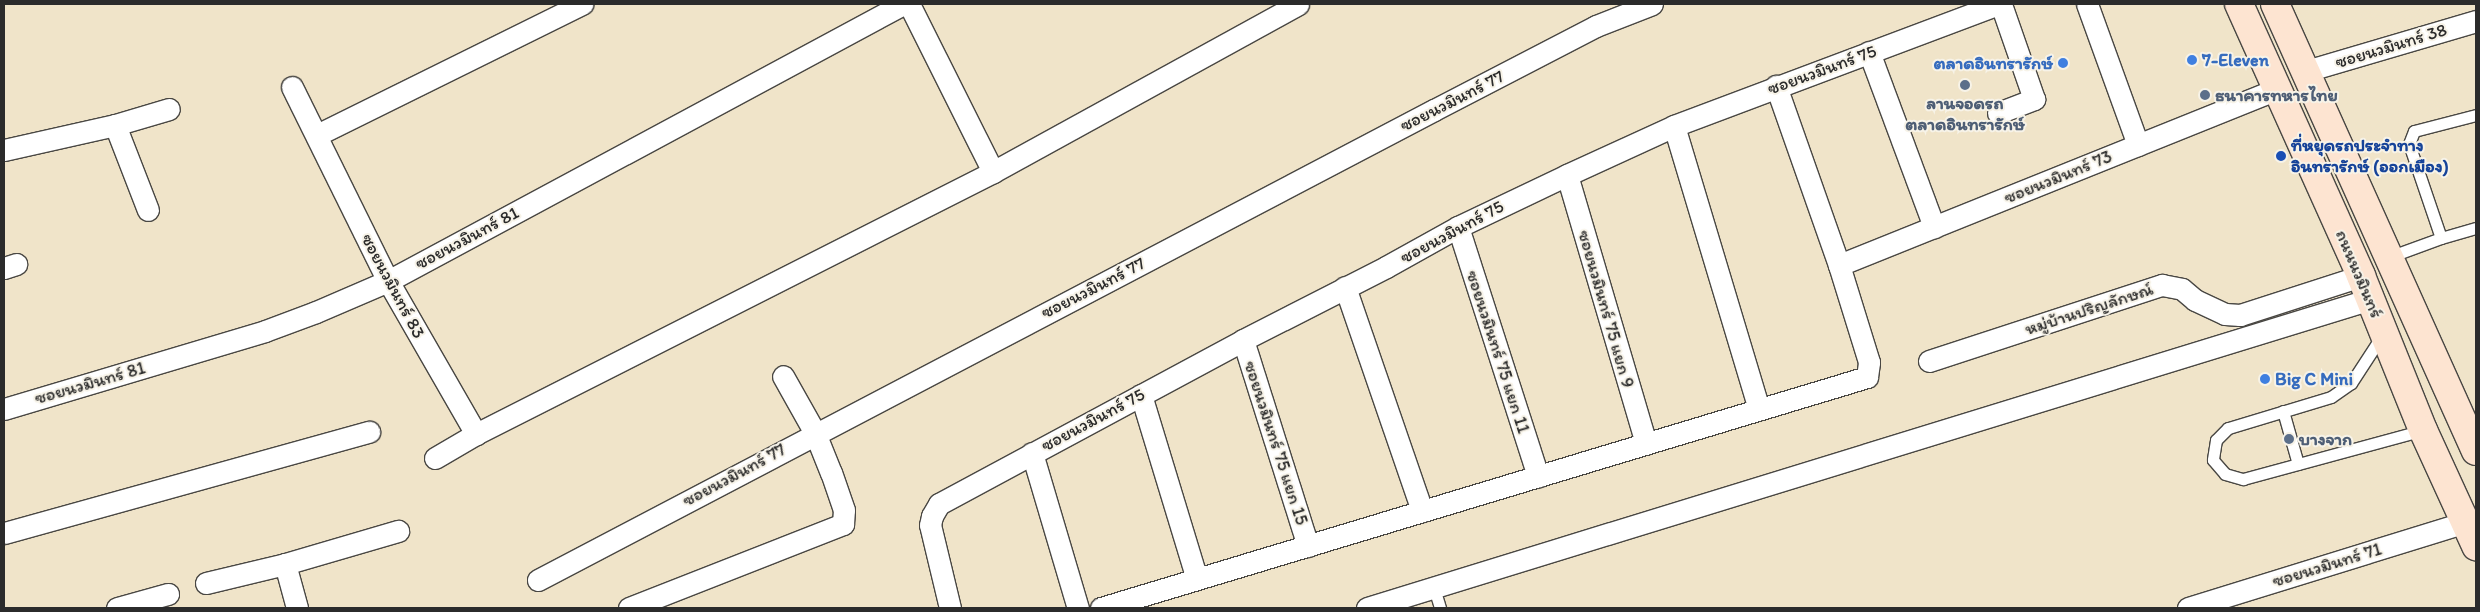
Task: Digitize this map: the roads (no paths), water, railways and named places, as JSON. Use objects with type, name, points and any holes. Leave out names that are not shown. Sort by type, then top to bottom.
[{"type":"main road","name":"ถนนนวมินทร์","points":[[2239,4],[2366,287],[2423,430],[2471,534]]},
{"type":"main road","name":"ถนนนวมินทร์","points":[[2275,4],[2473,438]]},
{"type":"street","points":[[317,135],[582,4]]},
{"type":"street","name":"ซอยนวมินทร์ 81","points":[[4,409],[265,331],[316,312],[388,281],[903,4]]},
{"type":"street","points":[[909,4],[993,172]]},
{"type":"street","points":[[435,458],[476,434],[993,172],[1298,4]]},
{"type":"street","name":"ซอยนวมินทร์ 77","points":[[538,580],[814,433],[1596,26],[1652,4]]},
{"type":"street","points":[[1998,113],[2034,99],[2000,4]]},
{"type":"street","name":"ซอยนวมินทร์ 75","points":[[950,608],[930,525],[932,516],[939,504],[1032,452],[1458,227],[1567,175],[1674,126],[1776,86],[2000,4]]},
{"type":"street","points":[[2087,4],[2138,145]]},
{"type":"street","name":"ซอยนวมินทร์ 38","points":[[2306,71],[2476,21]]},
{"type":"street","points":[[1869,52],[1934,227]]},
{"type":"street","points":[[1101,608],[1867,378],[1870,362],[1839,265],[1776,86]]},
{"type":"street","name":"ซอยนวมินทร์ 83","points":[[292,87],[388,281],[476,434]]},
{"type":"street","name":"ซอยนวมินทร์ 73","points":[[1839,265],[2276,89]]},
{"type":"street","points":[[4,150],[115,125],[169,109]]},
{"type":"street","points":[[115,125],[148,210]]},
{"type":"street","points":[[1674,126],[1759,410]]},
{"type":"street","name":"ซอยนวมินทร์ 75 แยก 9","points":[[1567,175],[1646,444]]},
{"type":"street","name":"ซอยนวมินทร์ 75 แยก 11","points":[[1458,227],[1538,476]]},
{"type":"street","name":"หมู่บ้านปริญลักษณ์","points":[[1928,361],[2162,285],[2182,289],[2195,300],[2225,314],[2240,315],[2366,287]]},
{"type":"street","points":[[1367,608],[2366,287]]},
{"type":"street","points":[[1345,288],[1422,511]]},
{"type":"street","name":"ซอยนวมินทร์ 75 แยก 15","points":[[1244,340],[1308,546]]},
{"type":"street","points":[[630,608],[842,524],[844,510],[841,497],[814,433],[782,376]]},
{"type":"street","points":[[1141,395],[1197,579]]},
{"type":"street","points":[[4,532],[369,432]]},
{"type":"street","points":[[1032,452],[1078,608]]},
{"type":"street","points":[[206,583],[285,564],[398,531]]},
{"type":"street","name":"ซอยนวมินทร์ 71","points":[[2188,608],[2471,534]]},
{"type":"street","points":[[285,564],[297,608]]},
{"type":"street","points":[[117,608],[168,594]]},
{"type":"lane","points":[[2441,238],[2410,150],[2409,138],[2414,131],[2476,115]]},
{"type":"lane","points":[[2389,257],[2441,238],[2476,228]]},
{"type":"lane","points":[[2384,333],[2351,383],[2331,396],[2228,428],[2216,440],[2213,460],[2225,474],[2243,479],[2423,430]]},
{"type":"lane","points":[[2283,411],[2298,464]]},
{"type":"lane","points":[[1434,588],[1440,608]]},
{"type":"place","name":"7-Eleven","points":[[2192,60]]},
{"type":"place","name":"ตลาดอินทรารักษ์","points":[[2063,63]]},
{"type":"place","name":"ลานจอดรถ ตลาดอินทรารักษ์","points":[[1965,85]]},
{"type":"place","name":"ธนาคารทหารไทย","points":[[2205,95]]},
{"type":"place","name":"ที่หยุดรถประจำทาง อินทรารักษ์ (ออกเมือง)","points":[[2281,156]]},
{"type":"place","name":"Big C Mini","points":[[2265,379]]},
{"type":"place","name":"บางจาก","points":[[2289,439]]}]
